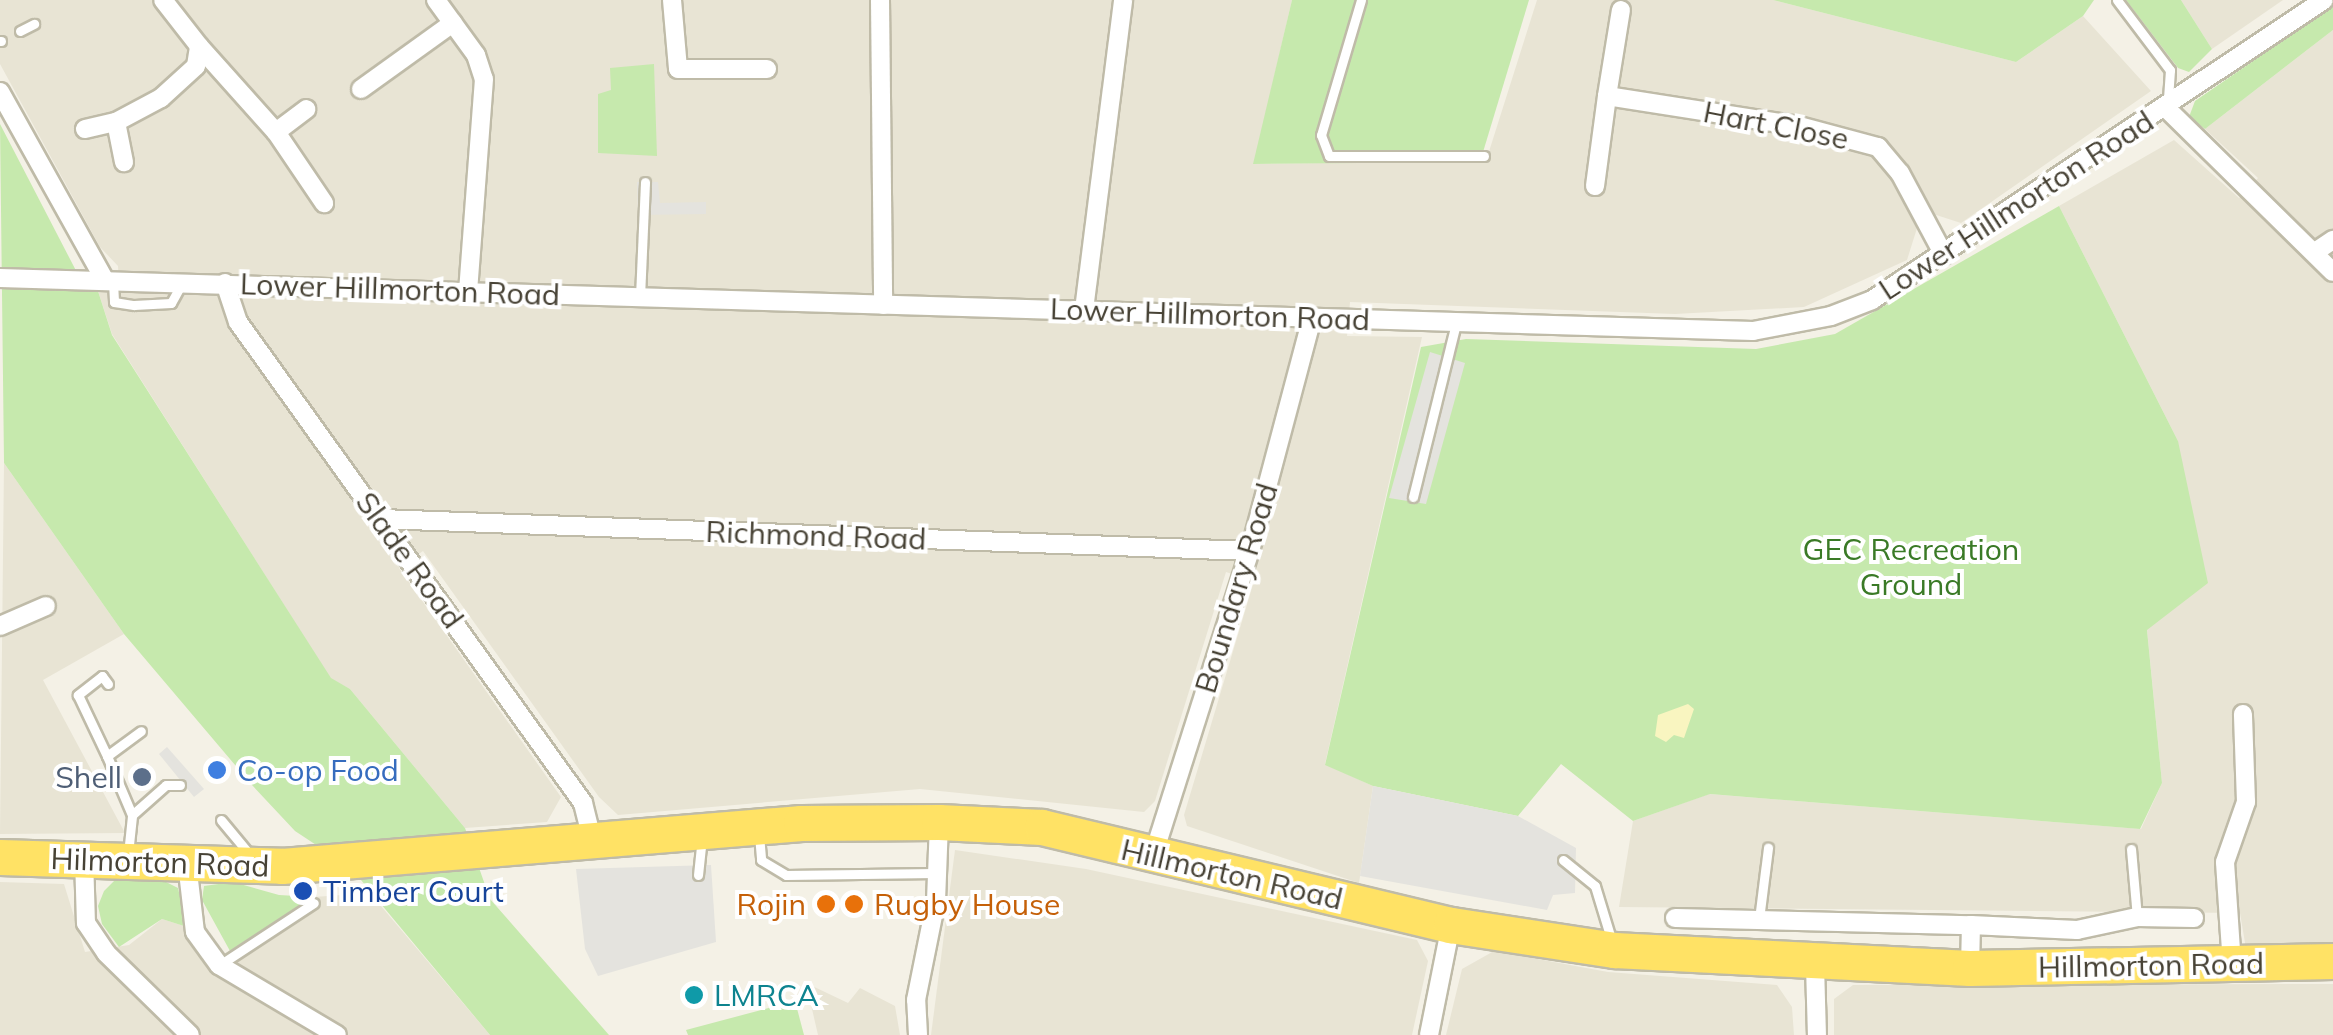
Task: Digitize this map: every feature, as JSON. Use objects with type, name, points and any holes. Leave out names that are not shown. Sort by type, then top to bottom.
[{"type":"highway","name":"Hillmorton Road","points":[[492,846],[758,826],[939,822],[1042,827],[1451,924],[1614,950],[1814,965],[1970,968],[2333,962]]},
{"type":"highway","name":"Hilmorton Road","points":[[0,857],[319,864],[492,846]]},
{"type":"street","points":[[163,0],[276,132],[324,203]]},
{"type":"street","points":[[436,0],[484,79],[468,292]]},
{"type":"street","points":[[672,0],[678,69],[767,69]]},
{"type":"street","points":[[880,0],[883,305]]},
{"type":"street","points":[[1084,310],[1123,0]]},
{"type":"street","name":"Lower Hillmorton Road","points":[[0,278],[1753,332],[1831,316],[1872,300],[2324,0]]},
{"type":"street","points":[[1595,186],[1621,10]]},
{"type":"street","points":[[361,89],[453,23]]},
{"type":"street","points":[[85,129],[116,122],[185,82],[200,46]]},
{"type":"street","points":[[0,92],[102,279]]},
{"type":"street","name":"Hart Close","points":[[1607,96],[1800,126],[1878,147],[1900,172],[1944,254]]},
{"type":"street","points":[[2165,107],[2333,272]]},
{"type":"street","points":[[276,132],[306,110]]},
{"type":"street","points":[[116,122],[124,162]]},
{"type":"street","points":[[2315,252],[2333,240]]},
{"type":"street","name":"Slade Road","points":[[225,283],[238,322],[583,804],[592,839]]},
{"type":"street","name":"Boundary Road","points":[[1153,856],[1250,551],[1312,318]]},
{"type":"street","name":"Richmond Road","points":[[381,519],[1250,551]]},
{"type":"street","points":[[0,626],[46,606]]},
{"type":"street","points":[[2232,965],[2224,862],[2246,802],[2243,714]]},
{"type":"street","points":[[918,1035],[916,1000],[939,873],[939,822]]},
{"type":"street","points":[[84,857],[86,924],[106,953],[190,1035]]},
{"type":"street","points":[[187,863],[195,932],[219,966],[338,1035]]},
{"type":"street","name":"Hillmorton Road","points":[[1675,918],[2077,930],[2137,917],[2194,918]]},
{"type":"street","points":[[1429,1035],[1451,924]]},
{"type":"street","points":[[1970,968],[1971,925]]},
{"type":"street","points":[[1814,965],[1817,1035]]},
{"type":"lane","points":[[1361,0],[1321,135],[1328,156],[1484,156]]},
{"type":"lane","points":[[2117,0],[2170,70],[2173,89],[2165,107]]},
{"type":"lane","points":[[20,30],[34,24]]},
{"type":"lane","points":[[640,296],[645,182]]},
{"type":"lane","points":[[1413,497],[1457,321]]},
{"type":"lane","points":[[108,684],[102,676],[78,695],[132,815],[128,857]]},
{"type":"lane","points":[[107,756],[141,732]]},
{"type":"lane","points":[[132,815],[166,784],[180,785]]},
{"type":"lane","points":[[220,820],[256,865]]},
{"type":"lane","points":[[758,826],[761,860],[786,875],[939,873]]},
{"type":"lane","points":[[698,875],[702,830]]},
{"type":"lane","points":[[1758,922],[1768,848]]},
{"type":"lane","points":[[2131,849],[2137,917]]},
{"type":"lane","points":[[1563,860],[1595,886],[1614,950]]},
{"type":"lane","points":[[219,966],[314,903]]},
{"type":"shaded area","points":[[0,0],[1292,0],[1254,164],[1486,161],[1537,0],[1773,0],[2016,62],[2083,16],[2151,91],[1961,223],[1930,213],[1919,195],[1906,204],[1918,225],[1907,260],[1804,307],[1675,314],[1350,302],[1347,336],[1422,337],[1325,764],[1373,786],[1359,883],[1187,826],[1184,815],[1254,581],[1226,572],[1155,801],[1144,812],[920,789],[618,815],[599,797],[423,551],[399,568],[561,797],[547,822],[465,828],[350,689],[331,679],[112,334],[97,288],[119,286],[118,266],[100,247],[0,64]]},
{"type":"shaded area","points":[[2181,0],[2283,0],[2212,49]]},
{"type":"shaded area","points":[[2333,30],[2333,946],[2246,949],[2240,913],[1619,907],[1633,821],[1709,794],[2141,829],[2162,783],[2147,629],[2178,441],[2059,206],[2174,140],[2239,198],[2258,178],[2205,129]]},
{"type":"shaded area","points":[[637,182],[658,182],[660,203],[706,202],[706,214],[638,215]]},
{"type":"shaded area","points":[[1430,352],[1465,363],[1426,504],[1389,498]]},
{"type":"shaded area","points":[[4,463],[124,634],[43,680],[125,833],[0,834]]},
{"type":"shaded area","points":[[167,747],[204,789],[194,797],[159,754]]},
{"type":"shaded area","points":[[1373,786],[1518,816],[1576,848],[1575,893],[1553,895],[1547,910],[1360,876]]},
{"type":"shaded area","points":[[955,850],[1086,869],[1417,940],[1428,961],[1412,1035],[931,1035]]},
{"type":"shaded area","points":[[711,865],[716,942],[598,976],[585,949],[576,869]]},
{"type":"shaded area","points":[[0,882],[64,884],[85,952],[129,945],[162,919],[187,927],[209,964],[314,897],[370,893],[490,1035],[0,1035]]},
{"type":"shaded area","points":[[1494,951],[1608,972],[1777,985],[1792,1007],[1794,1035],[1446,1035],[1462,969]]},
{"type":"shaded area","points":[[806,983],[848,1003],[860,988],[895,1006],[900,1035],[818,1035]]},
{"type":"shaded area","points":[[2333,984],[2333,1035],[1834,1035],[1834,999],[1853,985]]},
{"type":"green space","points":[[1292,0],[1529,0],[1480,162],[1253,164]]},
{"type":"green space","points":[[1773,0],[2094,0],[2083,16],[2016,62]]},
{"type":"green space","points":[[2126,0],[2181,0],[2212,49],[2189,72],[2178,68]]},
{"type":"green space","points":[[2333,6],[2333,30],[2205,129],[2189,117],[2195,101]]},
{"type":"green space","points":[[654,64],[657,156],[598,153],[598,94],[611,90],[610,68]]},
{"type":"green space","points":[[0,124],[85,288],[97,288],[112,335],[331,678],[350,689],[465,828],[490,899],[609,1035],[490,1035],[351,868],[295,831],[252,785],[124,634],[4,463]]},
{"type":"green space","name":"GEC Recreation Ground","points":[[2059,206],[2178,441],[2208,583],[2147,630],[2162,783],[2140,829],[1710,794],[1633,821],[1561,764],[1518,816],[1373,786],[1325,765],[1421,347],[1466,339],[1756,349],[1835,334]]},
{"type":"green space","points":[[158,878],[178,888],[187,927],[162,919],[119,947],[102,924],[98,906],[104,891],[115,880]]},
{"type":"green space","points":[[233,882],[279,895],[314,897],[230,951],[202,900],[204,886]]},
{"type":"green space","points":[[795,1001],[804,1035],[688,1035],[686,1030]]},
{"type":"sand","points":[[1688,704],[1694,709],[1684,738],[1674,735],[1666,742],[1655,736],[1658,715]]},
{"type":"place","name":"Co-op Food","points":[[217,770]]},
{"type":"place","name":"Shell","points":[[142,777]]},
{"type":"place","name":"Timber Court","points":[[303,891]]},
{"type":"place","name":"Rojin","points":[[826,904]]},
{"type":"place","name":"Rugby House","points":[[854,904]]},
{"type":"place","name":"LMRCA","points":[[694,995]]}]
